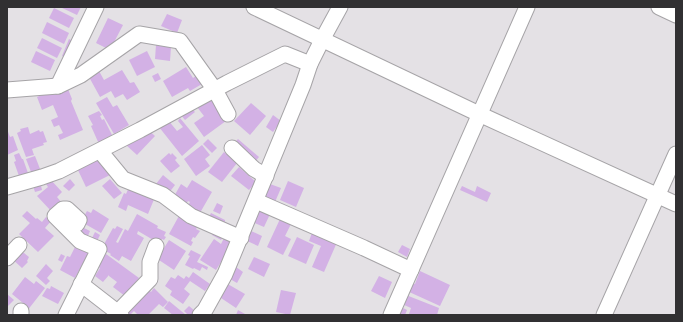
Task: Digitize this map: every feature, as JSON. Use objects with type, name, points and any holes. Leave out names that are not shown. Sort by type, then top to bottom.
[{"type":"street","points":[[58,86],[96,7]]},
{"type":"street","points":[[254,7],[479,114],[676,204]]},
{"type":"street","points":[[206,313],[241,238],[303,85],[310,64],[340,7]]},
{"type":"street","points":[[391,315],[527,7]]},
{"type":"street","points":[[659,7],[676,15]]},
{"type":"street","points":[[7,90],[58,86],[82,75],[139,34],[180,41],[215,90],[228,114]]},
{"type":"street","points":[[7,187],[59,171],[285,54],[310,64]]},
{"type":"street","points":[[232,148],[254,169],[266,176]]},
{"type":"street","points":[[100,151],[123,179],[163,195],[191,216],[241,238]]},
{"type":"street","points":[[604,315],[676,154]]},
{"type":"street","points":[[256,202],[364,248],[411,270]]},
{"type":"street","points":[[66,315],[99,249],[80,241],[55,216],[63,209],[67,209],[79,220],[77,224]]},
{"type":"street","points":[[7,258],[19,245]]},
{"type":"street","points":[[81,284],[120,314],[150,279],[150,262],[156,246]]},
{"type":"building","points":[[60,7],[81,7],[77,15]]},
{"type":"building","points":[[54,8],[74,18],[69,28],[49,18]]},
{"type":"building","points":[[167,14],[182,20],[177,33],[161,26]]},
{"type":"building","points":[[108,18],[123,25],[110,50],[96,43]]},
{"type":"building","points":[[47,22],[69,33],[64,44],[42,33]]},
{"type":"building","points":[[42,38],[62,48],[57,58],[37,48]]},
{"type":"building","points":[[69,39],[75,42],[68,59],[62,56]]},
{"type":"building","points":[[156,45],[171,47],[170,61],[155,59]]},
{"type":"building","points":[[36,51],[55,60],[50,71],[31,62]]},
{"type":"building","points":[[147,51],[155,67],[137,76],[129,60]]},
{"type":"building","points":[[186,67],[193,78],[197,75],[202,84],[190,91],[188,88],[172,97],[163,81]]},
{"type":"building","points":[[122,70],[130,83],[134,82],[140,92],[127,100],[123,94],[115,98],[111,91],[100,97],[89,77],[99,71],[104,80]]},
{"type":"building","points":[[158,73],[161,79],[155,82],[152,76]]},
{"type":"building","points":[[58,88],[68,89],[72,99],[71,101],[83,130],[60,140],[58,135],[63,133],[59,125],[54,127],[51,120],[58,117],[53,105],[42,110],[37,97]]},
{"type":"building","points":[[212,95],[230,118],[204,137],[194,123],[204,116],[197,107]]},
{"type":"building","points":[[107,97],[113,107],[117,105],[129,125],[114,134],[96,103]]},
{"type":"building","points":[[251,103],[266,116],[250,135],[234,121]]},
{"type":"building","points":[[188,105],[195,112],[185,120],[181,115]]},
{"type":"building","points":[[99,111],[102,115],[100,116],[102,120],[104,119],[113,137],[99,144],[91,126],[93,125],[88,116]]},
{"type":"building","points":[[273,115],[281,121],[273,132],[266,127]]},
{"type":"building","points":[[180,118],[199,141],[182,156],[159,127],[168,120],[177,131],[183,127],[178,121]]},
{"type":"building","points":[[28,127],[30,134],[39,130],[40,132],[43,131],[47,142],[43,143],[44,145],[32,149],[34,155],[26,157],[17,133],[21,131],[20,129]]},
{"type":"building","points":[[146,128],[155,136],[137,155],[126,145]]},
{"type":"building","points":[[7,129],[10,137],[13,136],[18,150],[7,155]]},
{"type":"building","points":[[208,139],[217,148],[212,153],[203,144]]},
{"type":"building","points":[[238,139],[259,157],[254,163],[233,144]]},
{"type":"building","points":[[202,145],[210,155],[205,159],[210,166],[196,176],[184,159]]},
{"type":"building","points":[[224,152],[237,163],[222,182],[208,172]]},
{"type":"building","points":[[19,153],[28,173],[19,176],[14,162],[16,161],[14,155]]},
{"type":"building","points":[[169,153],[171,155],[172,153],[177,158],[175,160],[180,166],[171,173],[160,161]]},
{"type":"building","points":[[35,156],[42,174],[33,177],[26,159]]},
{"type":"building","points":[[101,156],[110,175],[86,187],[77,168]]},
{"type":"building","points":[[239,167],[256,182],[249,190],[231,176]]},
{"type":"building","points":[[163,175],[175,185],[168,194],[156,184]]},
{"type":"building","points":[[70,179],[75,185],[69,191],[63,186]]},
{"type":"building","points":[[110,179],[122,193],[114,199],[102,186]]},
{"type":"building","points":[[51,180],[62,192],[57,197],[62,203],[52,212],[37,196],[48,187],[46,184]]},
{"type":"building","points":[[192,180],[212,192],[197,218],[185,211],[190,202],[188,201],[184,207],[172,200],[181,184],[187,188]]},
{"type":"building","points":[[40,181],[42,190],[35,192],[32,183]]},
{"type":"building","points":[[288,181],[304,188],[296,207],[280,200]]},
{"type":"building","points":[[270,184],[281,188],[275,202],[265,198]]},
{"type":"building","points":[[130,185],[155,197],[148,214],[128,205],[126,211],[118,207],[124,193],[126,194]]},
{"type":"building","points":[[462,186],[475,192],[477,186],[491,193],[487,202],[460,190]]},
{"type":"building","points":[[217,203],[223,206],[220,214],[213,211]]},
{"type":"building","points":[[258,207],[271,212],[264,227],[252,222]]},
{"type":"building","points":[[93,209],[109,219],[101,233],[85,224],[87,221],[83,218],[87,211],[91,213]]},
{"type":"building","points":[[27,211],[42,222],[46,217],[51,221],[45,228],[54,236],[38,252],[19,234],[30,223],[22,216]]},
{"type":"building","points":[[211,213],[236,227],[234,232],[208,219]]},
{"type":"building","points":[[137,214],[158,226],[157,228],[166,232],[164,236],[166,237],[160,242],[155,241],[138,231],[137,234],[144,238],[131,261],[122,256],[119,261],[104,250],[103,246],[113,228],[115,229],[117,226],[123,229],[116,242],[118,243],[125,229],[128,231]]},
{"type":"building","points":[[180,214],[200,223],[196,229],[200,231],[195,238],[193,237],[191,246],[169,234]]},
{"type":"building","points":[[280,219],[291,224],[285,236],[291,239],[283,255],[267,247]]},
{"type":"building","points":[[78,225],[90,231],[87,238],[75,232]]},
{"type":"building","points":[[214,230],[225,233],[221,240],[212,235]]},
{"type":"building","points":[[249,230],[262,236],[258,246],[245,240]]},
{"type":"building","points":[[313,230],[338,240],[324,272],[312,267],[321,246],[309,241]]},
{"type":"building","points":[[95,232],[100,235],[96,243],[91,240]]},
{"type":"building","points":[[297,237],[314,245],[306,264],[288,256]]},
{"type":"building","points":[[224,238],[233,243],[216,270],[200,260],[214,239],[221,244]]},
{"type":"building","points":[[169,240],[186,251],[174,270],[153,256],[161,253]]},
{"type":"building","points":[[76,245],[90,253],[84,266],[82,265],[75,278],[60,270],[67,256],[70,257]]},
{"type":"building","points":[[402,245],[410,249],[407,257],[398,252]]},
{"type":"building","points":[[19,249],[29,257],[28,262],[22,268],[10,257]]},
{"type":"building","points":[[191,250],[201,255],[197,262],[208,267],[207,270],[202,267],[200,271],[185,265],[190,256],[188,255]]},
{"type":"building","points":[[61,254],[65,256],[62,262],[58,260]]},
{"type":"building","points":[[106,254],[139,278],[125,296],[113,287],[117,282],[109,275],[103,282],[95,276],[100,268],[97,266]]},
{"type":"building","points":[[254,257],[270,264],[264,277],[248,269]]},
{"type":"building","points":[[46,264],[53,271],[47,278],[50,281],[46,285],[36,276]]},
{"type":"building","points":[[236,267],[243,272],[237,283],[230,279]]},
{"type":"building","points":[[420,271],[450,285],[440,306],[407,291],[411,283],[415,284]]},
{"type":"building","points":[[193,272],[210,284],[205,291],[190,281],[184,289],[190,294],[183,304],[170,295],[172,291],[165,286],[171,277],[175,279],[178,275],[184,279],[186,276],[189,278]]},
{"type":"building","points":[[379,276],[392,282],[385,298],[371,291]]},
{"type":"building","points":[[25,277],[34,284],[36,281],[45,288],[27,311],[20,306],[23,303],[12,294]]},
{"type":"building","points":[[226,283],[245,294],[236,308],[218,296]]},
{"type":"building","points":[[51,286],[64,293],[58,304],[42,296],[47,288],[50,289]]},
{"type":"building","points":[[154,288],[168,302],[163,307],[159,304],[148,315],[138,315],[134,311],[130,315],[127,311],[148,289],[151,292]]},
{"type":"building","points":[[281,290],[296,293],[290,315],[276,312]]},
{"type":"building","points":[[7,294],[14,300],[7,307]]},
{"type":"building","points":[[406,295],[439,308],[437,315],[409,314],[411,308],[402,304]]},
{"type":"building","points":[[169,301],[186,315],[173,315],[164,308]]},
{"type":"building","points":[[189,306],[195,311],[192,315],[188,315],[184,311]]},
{"type":"building","points":[[399,306],[407,310],[405,315],[395,315]]},
{"type":"building","points":[[238,310],[245,314],[236,315]]}]
